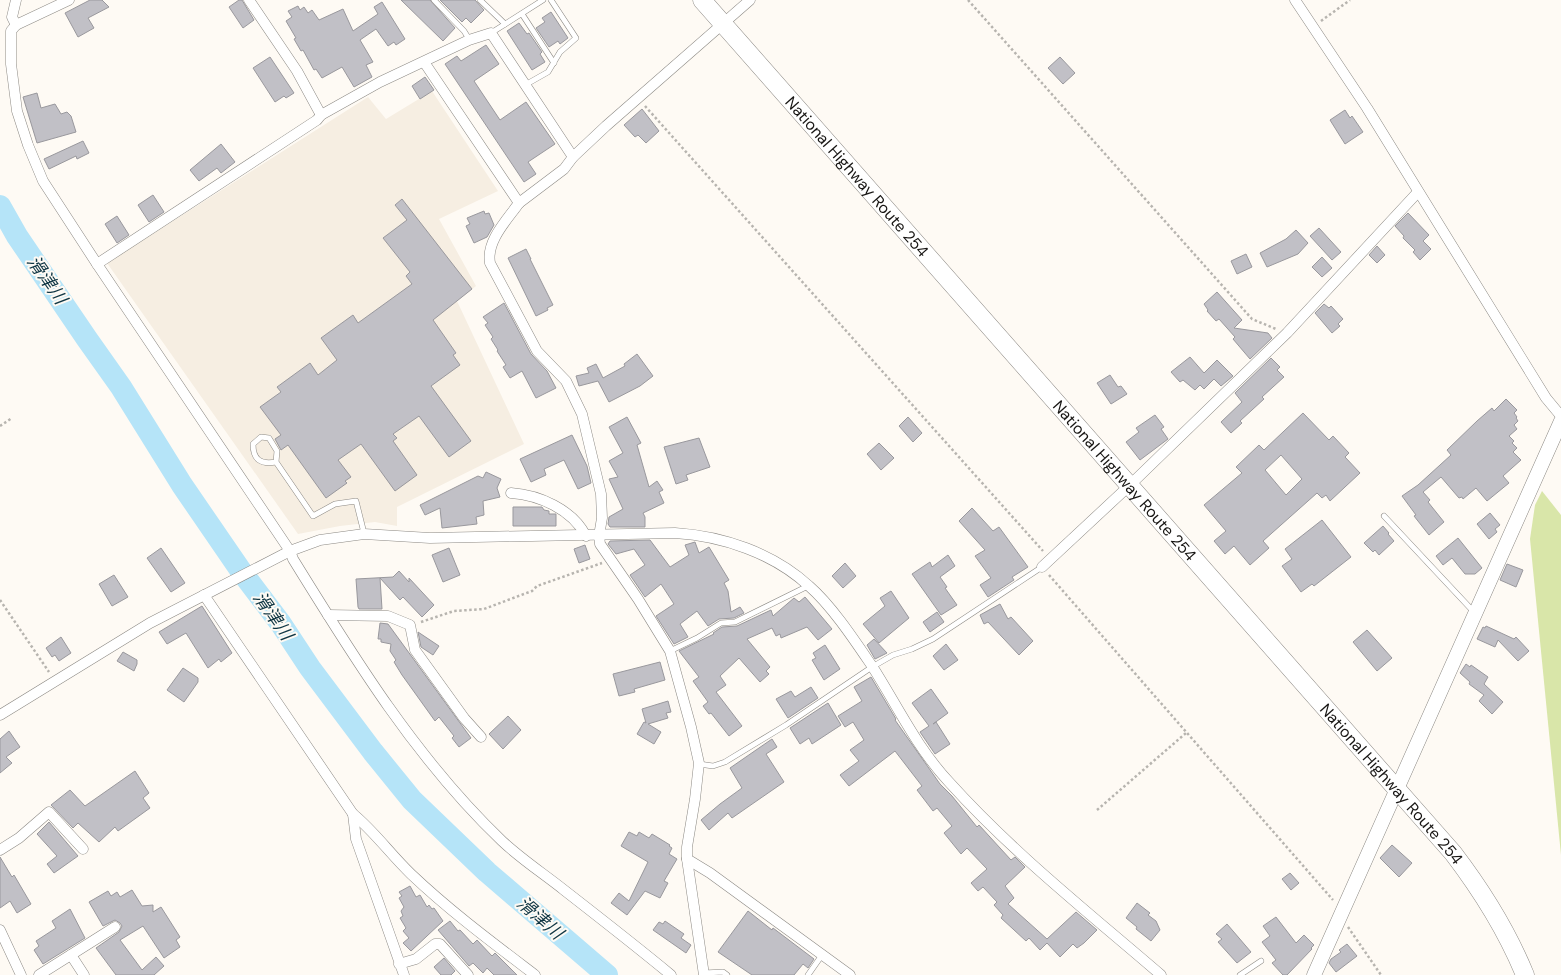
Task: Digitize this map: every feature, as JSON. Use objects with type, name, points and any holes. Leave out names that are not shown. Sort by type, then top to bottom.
[{"type":"highway","name":"National Highway Route 254","points":[[702,0],[1453,853],[1501,924],[1525,975]]},
{"type":"street","points":[[16,0],[12,17],[16,25]]},
{"type":"street","points":[[69,0],[16,25],[11,31],[10,64],[17,111],[43,182],[293,559],[328,615],[427,760],[460,798],[503,842],[671,975]]},
{"type":"street","points":[[250,0],[296,71],[321,115]]},
{"type":"street","points":[[704,974],[687,859],[699,764],[691,726],[670,651],[626,580],[600,544],[601,494],[582,414],[566,381],[537,352],[490,263],[488,254],[494,241],[519,203],[564,169],[573,157],[750,0]]},
{"type":"street","points":[[1295,0],[1367,108],[1546,398],[1561,416]]},
{"type":"street","points":[[97,264],[317,120],[321,115],[380,82],[469,40],[491,33],[573,157]]},
{"type":"street","points":[[424,62],[519,203]]},
{"type":"street","points":[[1042,567],[1130,485],[1286,333],[1418,192]]},
{"type":"street","points":[[1314,975],[1561,421]]},
{"type":"street","points":[[510,492],[529,494],[569,515],[580,524],[586,536]]},
{"type":"street","points":[[0,715],[150,624],[288,552],[320,540],[364,534],[430,538],[675,533],[715,538],[772,560],[809,586],[825,602],[872,667],[906,723],[947,781],[987,823],[1161,975]]},
{"type":"street","points":[[205,595],[353,814],[363,822],[399,863],[434,895],[535,975]]},
{"type":"street","points":[[328,615],[388,616],[410,625],[415,650],[464,718],[481,737]]},
{"type":"street","points":[[0,850],[18,838],[49,812],[83,849]]},
{"type":"street","points":[[353,814],[356,839],[404,975]]},
{"type":"street","points":[[687,859],[710,873],[850,975]]},
{"type":"street","points":[[39,975],[115,927]]},
{"type":"street","points":[[0,930],[21,975]]},
{"type":"street","points":[[399,964],[416,959],[435,944],[440,944],[468,975]]},
{"type":"street","points":[[71,955],[84,975]]},
{"type":"lane","points":[[434,0],[464,31],[469,40]]},
{"type":"lane","points":[[480,0],[505,24]]},
{"type":"lane","points":[[491,33],[543,0]]},
{"type":"lane","points":[[524,85],[548,72],[560,52],[576,38],[551,0]]},
{"type":"lane","points":[[522,14],[554,64]]},
{"type":"lane","points":[[276,462],[268,464],[259,461],[253,453],[253,444],[261,437],[268,438],[277,451],[276,462],[313,516],[335,504],[356,501],[364,534]]},
{"type":"lane","points":[[1384,516],[1475,613]]},
{"type":"lane","points":[[699,764],[713,766],[725,762],[793,720],[872,667],[893,655],[933,639],[1042,567]]},
{"type":"lane","points":[[670,651],[697,638],[721,623],[735,622],[809,586]]},
{"type":"lane","points":[[808,975],[822,956]]},
{"type":"lane","points":[[1240,975],[1261,961]]},
{"type":"lane","points":[[704,974],[723,972],[728,975]]},
{"type":"path","points":[[968,0],[1252,320],[1286,333]]},
{"type":"path","points":[[1312,28],[1350,0]]},
{"type":"path","points":[[638,98],[1050,559]]},
{"type":"path","points":[[0,426],[12,418]]},
{"type":"path","points":[[410,625],[454,611],[484,609],[532,591],[537,586],[610,559]]},
{"type":"path","points":[[1042,567],[1332,898],[1348,926],[1381,975]]},
{"type":"path","points":[[0,600],[55,681]]},
{"type":"path","points":[[1097,810],[1186,733]]},
{"type":"shaded area","points":[[432,91],[498,191],[439,219],[476,286],[457,301],[524,444],[397,507],[397,526],[375,522],[298,534],[107,263],[368,97],[386,119]]},
{"type":"green space","points":[[1542,491],[1561,515],[1561,855],[1530,539],[1535,505]]},
{"type":"building","points":[[90,0],[102,0],[109,7],[88,18],[94,28],[78,37],[65,13]]},
{"type":"building","points":[[242,0],[254,20],[243,28],[229,7]]},
{"type":"building","points":[[401,0],[430,0],[455,28],[443,41]]},
{"type":"building","points":[[440,0],[475,0],[484,10],[471,23],[466,18],[462,22]]},
{"type":"building","points":[[382,2],[405,39],[396,45],[394,42],[388,46],[376,29],[360,40],[373,62],[366,65],[372,77],[354,87],[342,67],[322,78],[316,69],[314,70],[303,50],[301,51],[286,21],[292,17],[288,11],[298,6],[300,10],[304,7],[308,13],[312,10],[319,20],[343,9],[353,31],[378,14],[374,7]]},
{"type":"building","points":[[551,12],[568,38],[560,44],[558,41],[549,47],[536,28],[545,22],[542,18]]},
{"type":"building","points":[[519,23],[527,34],[529,33],[542,52],[540,54],[545,62],[532,70],[507,31]]},
{"type":"building","points":[[486,45],[499,64],[474,81],[500,120],[526,102],[555,144],[528,162],[536,174],[524,182],[445,64],[457,56],[461,61]]},
{"type":"building","points":[[270,57],[294,93],[286,98],[284,96],[275,102],[253,68]]},
{"type":"building","points":[[1060,57],[1075,73],[1063,84],[1048,68]]},
{"type":"building","points":[[425,77],[434,90],[420,99],[412,86]]},
{"type":"building","points":[[37,93],[41,108],[55,104],[61,114],[67,112],[71,116],[76,132],[37,143],[23,97]]},
{"type":"building","points":[[642,109],[659,131],[646,143],[638,135],[635,137],[624,125]]},
{"type":"building","points":[[1345,110],[1350,118],[1352,116],[1363,132],[1345,144],[1330,120]]},
{"type":"building","points":[[83,141],[89,153],[77,159],[76,156],[49,169],[44,159]]},
{"type":"building","points":[[221,144],[235,162],[221,173],[217,168],[199,181],[190,170]]},
{"type":"building","points":[[153,195],[164,212],[149,222],[138,205]]},
{"type":"building","points":[[402,199],[472,289],[433,320],[456,353],[453,355],[460,365],[431,386],[471,441],[449,457],[419,416],[393,434],[397,438],[393,441],[417,475],[395,491],[361,444],[338,460],[351,477],[345,481],[347,483],[326,498],[288,445],[281,450],[275,439],[281,435],[260,407],[281,392],[277,387],[310,363],[318,375],[337,360],[321,338],[353,315],[358,323],[412,284],[406,276],[410,272],[383,238],[407,220],[395,205]]},
{"type":"building","points":[[484,211],[485,214],[489,213],[494,225],[487,237],[474,243],[466,226],[470,224],[467,218]]},
{"type":"building","points":[[1408,213],[1429,235],[1423,241],[1431,249],[1420,260],[1413,252],[1415,250],[1403,238],[1404,236],[1395,226]]},
{"type":"building","points":[[117,216],[129,235],[117,243],[105,224]]},
{"type":"building","points":[[1319,228],[1341,252],[1332,260],[1310,236]]},
{"type":"building","points":[[1296,230],[1308,243],[1298,254],[1267,267],[1260,253],[1286,239]]},
{"type":"building","points":[[1377,246],[1385,255],[1377,263],[1369,255]]},
{"type":"building","points":[[526,249],[553,305],[536,316],[508,258]]},
{"type":"building","points":[[1246,254],[1252,267],[1237,274],[1231,261]]},
{"type":"building","points":[[1322,257],[1332,268],[1322,277],[1312,267]]},
{"type":"building","points":[[1217,292],[1242,320],[1234,328],[1268,333],[1272,338],[1250,359],[1233,339],[1235,337],[1219,319],[1216,321],[1207,311],[1204,304]]},
{"type":"building","points":[[504,303],[531,354],[547,371],[556,388],[536,398],[522,371],[510,378],[503,367],[506,365],[491,339],[493,337],[485,325],[488,323],[483,317]]},
{"type":"building","points":[[1324,304],[1329,308],[1331,306],[1343,319],[1338,324],[1340,326],[1332,333],[1315,313]]},
{"type":"building","points":[[637,354],[653,376],[640,386],[609,402],[598,381],[579,386],[576,376],[589,373],[587,368],[596,364],[603,378],[625,366],[624,364]]},
{"type":"building","points":[[1190,357],[1204,373],[1217,360],[1233,376],[1221,386],[1214,379],[1204,389],[1200,385],[1195,390],[1183,380],[1180,382],[1171,372]]},
{"type":"building","points":[[1271,358],[1280,367],[1277,370],[1284,377],[1262,397],[1264,399],[1240,421],[1242,423],[1231,433],[1221,422],[1242,402],[1235,393]]},
{"type":"building","points":[[1110,375],[1118,387],[1121,386],[1127,394],[1111,404],[1097,383]]},
{"type":"building","points":[[1506,399],[1517,410],[1514,413],[1518,421],[1514,425],[1517,429],[1509,436],[1517,448],[1513,452],[1521,460],[1503,476],[1509,483],[1487,501],[1476,488],[1463,499],[1462,497],[1459,498],[1441,477],[1423,492],[1430,500],[1428,502],[1444,522],[1429,535],[1414,516],[1416,515],[1402,496],[1418,485],[1451,455],[1447,450],[1477,421],[1492,408],[1494,411]]},
{"type":"building","points":[[1303,413],[1329,440],[1333,436],[1349,453],[1345,457],[1360,473],[1330,501],[1326,495],[1322,498],[1317,493],[1263,541],[1269,548],[1250,565],[1234,546],[1225,554],[1214,541],[1226,531],[1204,505],[1242,473],[1236,467],[1259,445],[1264,450]],"holes":[[[1281,455],[1302,479],[1286,495],[1265,470]]]},
{"type":"building","points":[[1155,415],[1164,427],[1161,429],[1168,439],[1140,460],[1126,442],[1139,432],[1136,428]]},
{"type":"building","points":[[627,417],[641,443],[637,445],[649,487],[657,481],[663,490],[659,492],[664,503],[643,513],[645,527],[610,527],[608,524],[609,517],[623,509],[609,479],[618,477],[609,461],[623,453],[609,427]]},
{"type":"building","points":[[908,417],[922,433],[913,442],[899,426]]},
{"type":"building","points":[[572,435],[587,466],[591,483],[578,489],[564,460],[544,469],[546,475],[531,482],[520,459]]},
{"type":"building","points":[[699,438],[710,467],[686,475],[688,480],[676,484],[664,447]]},
{"type":"building","points":[[879,443],[894,458],[881,470],[867,454]]},
{"type":"building","points":[[486,472],[501,479],[497,488],[500,497],[483,501],[484,515],[476,517],[477,524],[442,528],[440,508],[425,515],[420,505],[478,476],[483,478]]},
{"type":"building","points":[[513,507],[542,507],[544,510],[549,511],[549,514],[556,514],[556,526],[513,526]]},
{"type":"building","points":[[972,508],[993,531],[999,527],[1028,567],[1012,577],[1014,580],[988,597],[980,585],[991,578],[975,556],[985,550],[959,521]]},
{"type":"building","points":[[1490,513],[1500,525],[1495,529],[1497,532],[1489,539],[1477,524]]},
{"type":"building","points":[[1322,520],[1351,557],[1314,586],[1312,584],[1301,592],[1282,566],[1292,559],[1285,549]]},
{"type":"building","points":[[1383,526],[1394,541],[1379,555],[1364,543]]},
{"type":"building","points":[[1458,538],[1482,568],[1475,574],[1465,574],[1452,558],[1443,565],[1436,556]]},
{"type":"building","points":[[650,540],[670,567],[689,555],[685,545],[695,542],[699,553],[709,547],[729,580],[724,583],[728,591],[731,612],[740,607],[744,613],[734,618],[719,619],[708,626],[697,611],[680,624],[688,637],[674,644],[656,616],[674,604],[661,584],[645,597],[630,575],[645,565],[634,549],[616,554],[608,544],[610,541]]},
{"type":"building","points":[[585,545],[590,559],[579,563],[574,549]]},
{"type":"building","points":[[161,548],[185,583],[171,592],[147,558]]},
{"type":"building","points":[[449,548],[460,575],[443,582],[432,555]]},
{"type":"building","points":[[948,555],[955,566],[940,577],[957,605],[941,615],[912,574],[930,562],[932,567]]},
{"type":"building","points":[[845,563],[856,576],[843,588],[832,576]]},
{"type":"building","points":[[1507,564],[1523,570],[1516,587],[1500,580]]},
{"type":"building","points":[[399,571],[409,582],[409,578],[434,605],[422,617],[403,597],[400,600],[380,578],[382,609],[359,609],[356,579],[393,577]]},
{"type":"building","points":[[114,575],[128,597],[112,606],[99,584]]},
{"type":"building","points":[[891,591],[909,618],[879,643],[863,624],[885,606],[880,598]]},
{"type":"building","points":[[805,597],[832,629],[818,640],[807,627],[781,638],[780,634],[776,636],[772,628],[747,639],[770,667],[766,671],[769,674],[760,682],[739,658],[720,676],[726,685],[716,692],[742,726],[729,736],[703,706],[708,702],[693,681],[699,677],[679,651],[714,634],[722,627],[737,626],[771,610],[773,616],[794,598],[799,602]]},
{"type":"building","points":[[1000,604],[1008,619],[1011,617],[1033,641],[1019,655],[988,622],[984,624],[980,615]]},
{"type":"building","points":[[202,606],[232,653],[221,662],[219,659],[208,668],[186,633],[167,644],[159,632]]},
{"type":"building","points":[[937,612],[944,622],[930,632],[923,622]]},
{"type":"building","points":[[380,623],[388,624],[471,738],[459,747],[452,738],[454,736],[439,717],[435,721],[402,675],[390,651],[391,644],[381,642],[381,639],[378,639]]},
{"type":"building","points":[[1486,626],[1514,639],[1516,637],[1529,651],[1518,661],[1498,640],[1495,647],[1477,639],[1483,627],[1485,628]]},
{"type":"building","points":[[1367,630],[1392,658],[1377,671],[1353,642]]},
{"type":"building","points":[[418,632],[439,646],[433,655],[421,647]]},
{"type":"building","points":[[61,637],[71,653],[59,661],[55,655],[52,657],[46,648]]},
{"type":"building","points":[[874,639],[887,653],[875,659],[867,645]]},
{"type":"building","points":[[946,644],[958,660],[944,670],[933,656]]},
{"type":"building","points":[[825,645],[840,669],[824,680],[812,660],[816,658],[813,653]]},
{"type":"building","points":[[123,652],[137,660],[134,671],[117,661]]},
{"type":"building","points":[[660,662],[665,680],[634,689],[635,692],[619,696],[613,674]]},
{"type":"building","points":[[1466,664],[1470,667],[1471,665],[1488,677],[1484,684],[1503,702],[1492,714],[1479,701],[1484,695],[1469,684],[1470,682],[1460,673]]},
{"type":"building","points":[[183,668],[198,678],[198,682],[184,702],[167,690]]},
{"type":"building","points":[[871,677],[895,720],[940,784],[977,827],[979,825],[1011,860],[1015,857],[1025,867],[1005,886],[1014,898],[1008,904],[1047,939],[1076,912],[1097,930],[1084,943],[1077,948],[1073,944],[1060,957],[1047,943],[1040,950],[1029,938],[1026,941],[1001,918],[1003,915],[994,905],[997,902],[983,887],[978,891],[971,883],[987,869],[967,848],[961,854],[944,833],[952,826],[937,808],[933,811],[917,790],[922,786],[895,751],[849,786],[840,775],[859,761],[850,750],[864,740],[853,722],[845,727],[838,716],[862,701],[854,687]]},
{"type":"building","points":[[811,687],[818,698],[788,718],[776,699],[791,691],[795,697]]},
{"type":"building","points":[[931,689],[948,713],[933,724],[936,722],[950,744],[935,754],[920,732],[929,726],[912,703]]},
{"type":"building","points":[[668,701],[671,712],[666,713],[668,718],[648,724],[661,732],[654,744],[637,734],[644,722],[646,723],[642,709]]},
{"type":"building","points":[[828,703],[841,725],[812,744],[809,738],[800,744],[790,728]]},
{"type":"building","points":[[508,716],[521,730],[503,749],[489,734]]},
{"type":"building","points":[[9,731],[20,747],[6,757],[12,763],[0,773],[0,739]]},
{"type":"building","points":[[772,739],[777,747],[766,754],[784,782],[732,818],[728,813],[709,830],[701,820],[742,788],[730,768]]},
{"type":"building","points":[[135,771],[149,793],[143,798],[150,808],[118,831],[115,827],[99,842],[78,823],[73,828],[51,805],[70,790],[85,806]]},
{"type":"building","points":[[49,822],[78,856],[54,873],[47,864],[57,856],[37,834]]},
{"type":"building","points":[[629,832],[637,836],[639,832],[649,838],[652,834],[670,845],[672,848],[669,854],[677,859],[664,881],[668,883],[660,898],[645,891],[627,915],[611,903],[619,893],[629,901],[648,862],[621,846]]},
{"type":"building","points":[[1392,845],[1412,863],[1399,877],[1380,858]]},
{"type":"building","points":[[0,857],[12,877],[14,875],[31,904],[17,913],[10,901],[0,908]]},
{"type":"building","points":[[1290,873],[1299,883],[1291,890],[1282,879]]},
{"type":"building","points":[[410,886],[416,897],[420,895],[427,907],[429,905],[432,909],[434,908],[443,921],[411,951],[403,943],[409,938],[403,931],[406,928],[400,918],[403,916],[401,911],[404,907],[399,898],[402,896],[399,892]]},
{"type":"building","points":[[132,890],[142,906],[153,905],[153,912],[161,907],[180,937],[176,940],[180,947],[164,958],[143,926],[120,940],[142,970],[156,957],[164,966],[154,975],[116,975],[96,948],[119,932],[122,926],[115,920],[103,926],[89,902],[108,891],[111,896],[117,892],[120,897]]},
{"type":"building","points":[[1137,903],[1150,913],[1148,915],[1156,921],[1160,930],[1151,941],[1126,918]]},
{"type":"building","points":[[70,909],[85,938],[43,964],[34,950],[39,946],[36,941],[56,928],[52,921]]},
{"type":"building","points":[[748,911],[814,959],[808,968],[803,964],[794,975],[752,975],[718,952]]},
{"type":"building","points":[[1276,917],[1296,943],[1304,935],[1314,945],[1287,975],[1283,975],[1272,963],[1276,960],[1262,942],[1270,936],[1263,926]]},
{"type":"building","points":[[450,921],[473,944],[477,940],[492,956],[495,953],[517,975],[494,975],[487,968],[483,973],[473,963],[469,966],[438,930]]},
{"type":"building","points":[[665,921],[684,934],[681,938],[691,945],[686,953],[653,930],[659,922],[663,924]]},
{"type":"building","points":[[1227,924],[1251,952],[1237,963],[1218,942],[1222,939],[1216,934]]},
{"type":"building","points":[[1347,944],[1357,956],[1336,972],[1329,963],[1331,959],[1341,952],[1339,950]]},
{"type":"building","points":[[444,958],[455,971],[451,975],[441,975],[434,967]]},
{"type":"waterway","name":"滑津川","points":[[0,206],[17,236],[121,387],[182,485],[310,668],[373,752],[412,800],[487,872],[607,975]]}]
